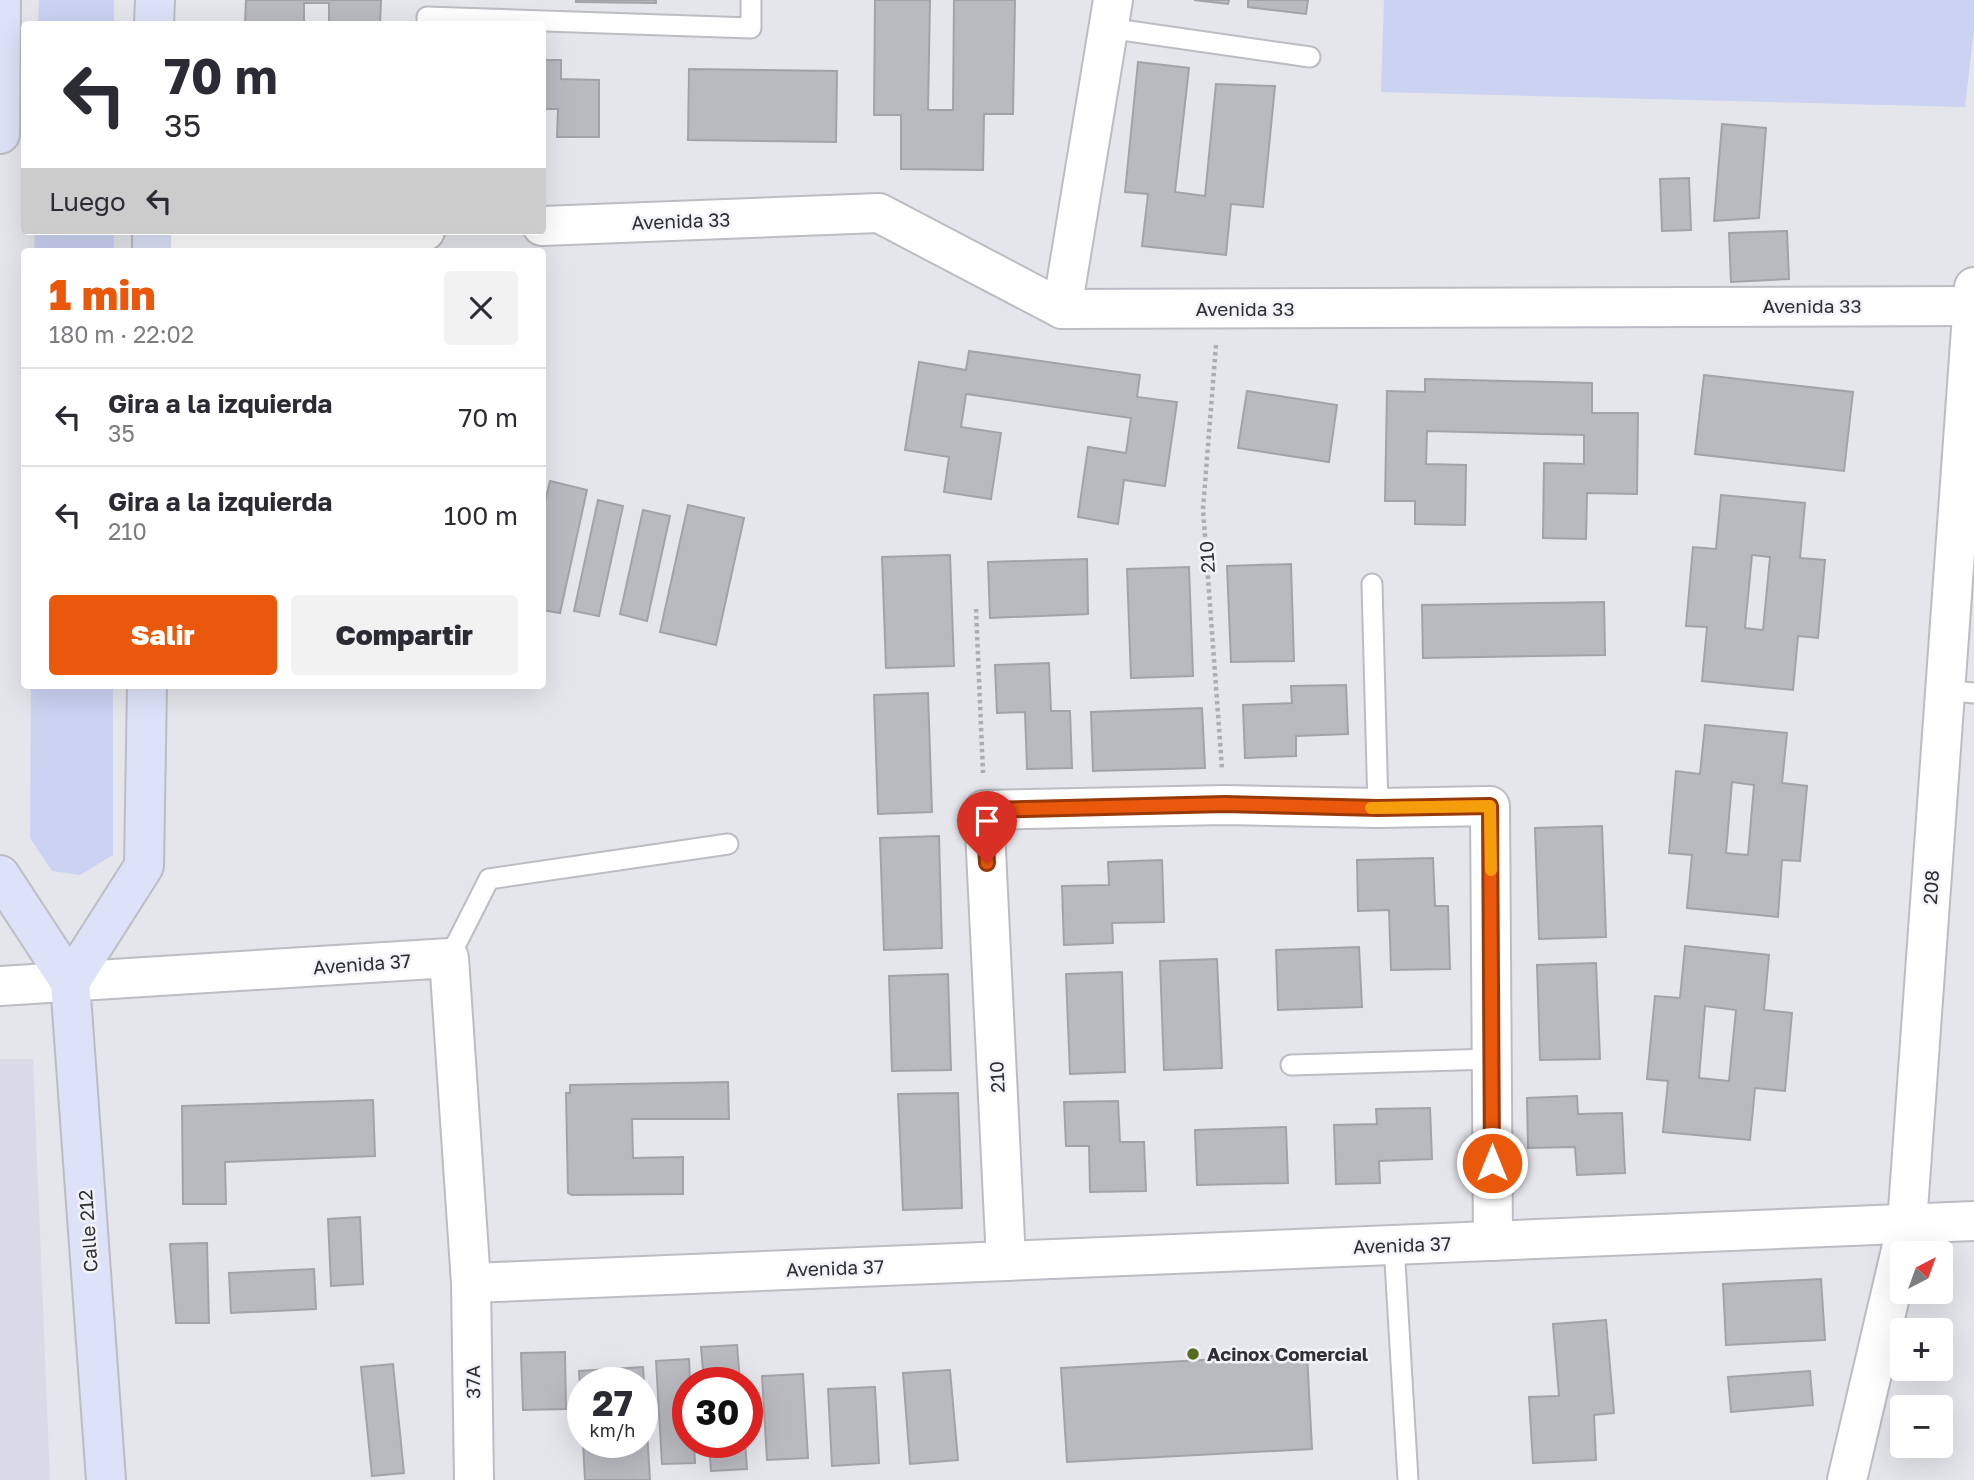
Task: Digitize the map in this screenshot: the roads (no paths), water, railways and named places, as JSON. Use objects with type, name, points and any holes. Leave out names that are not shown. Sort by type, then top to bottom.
[{"type":"street","points":[[0,134],[1,0]]},
{"type":"street","points":[[154,21],[155,0]]},
{"type":"street","points":[[1062,309],[1111,14]]},
{"type":"street","name":"Avenida 33","points":[[546,226],[879,213],[1062,309],[1218,309],[1973,296]]},
{"type":"street","points":[[152,242],[323,235]]},
{"type":"street","name":"208","points":[[1847,1480],[1907,1224],[1959,691],[1973,296]]},
{"type":"street","points":[[70,982],[144,866],[147,689]]},
{"type":"street","name":"210","points":[[1006,1261],[984,810],[1225,804],[1378,808]]},
{"type":"street","points":[[1378,808],[1490,806],[1493,1241]]},
{"type":"street","name":"Calle 212","points":[[0,875],[70,982],[106,1480]]},
{"type":"street","points":[[449,958],[471,1283]]},
{"type":"street","name":"Avenida 37","points":[[0,986],[449,958]]},
{"type":"street","name":"Avenida 37","points":[[471,1283],[1974,1221]]},
{"type":"street","name":"37A","points":[[471,1283],[474,1480]]},
{"type":"lane","points":[[546,22],[751,28],[751,0]]},
{"type":"lane","points":[[1111,14],[1310,57]]},
{"type":"lane","points":[[427,21],[427,18],[524,21]]},
{"type":"lane","points":[[1372,584],[1378,808]]},
{"type":"lane","points":[[449,958],[489,879],[727,844]]},
{"type":"lane","points":[[1291,1065],[1492,1059]]},
{"type":"lane","points":[[1394,1245],[1408,1480]]},
{"type":"place","name":"Acinox Comercial","points":[[1193,1354]]}]
